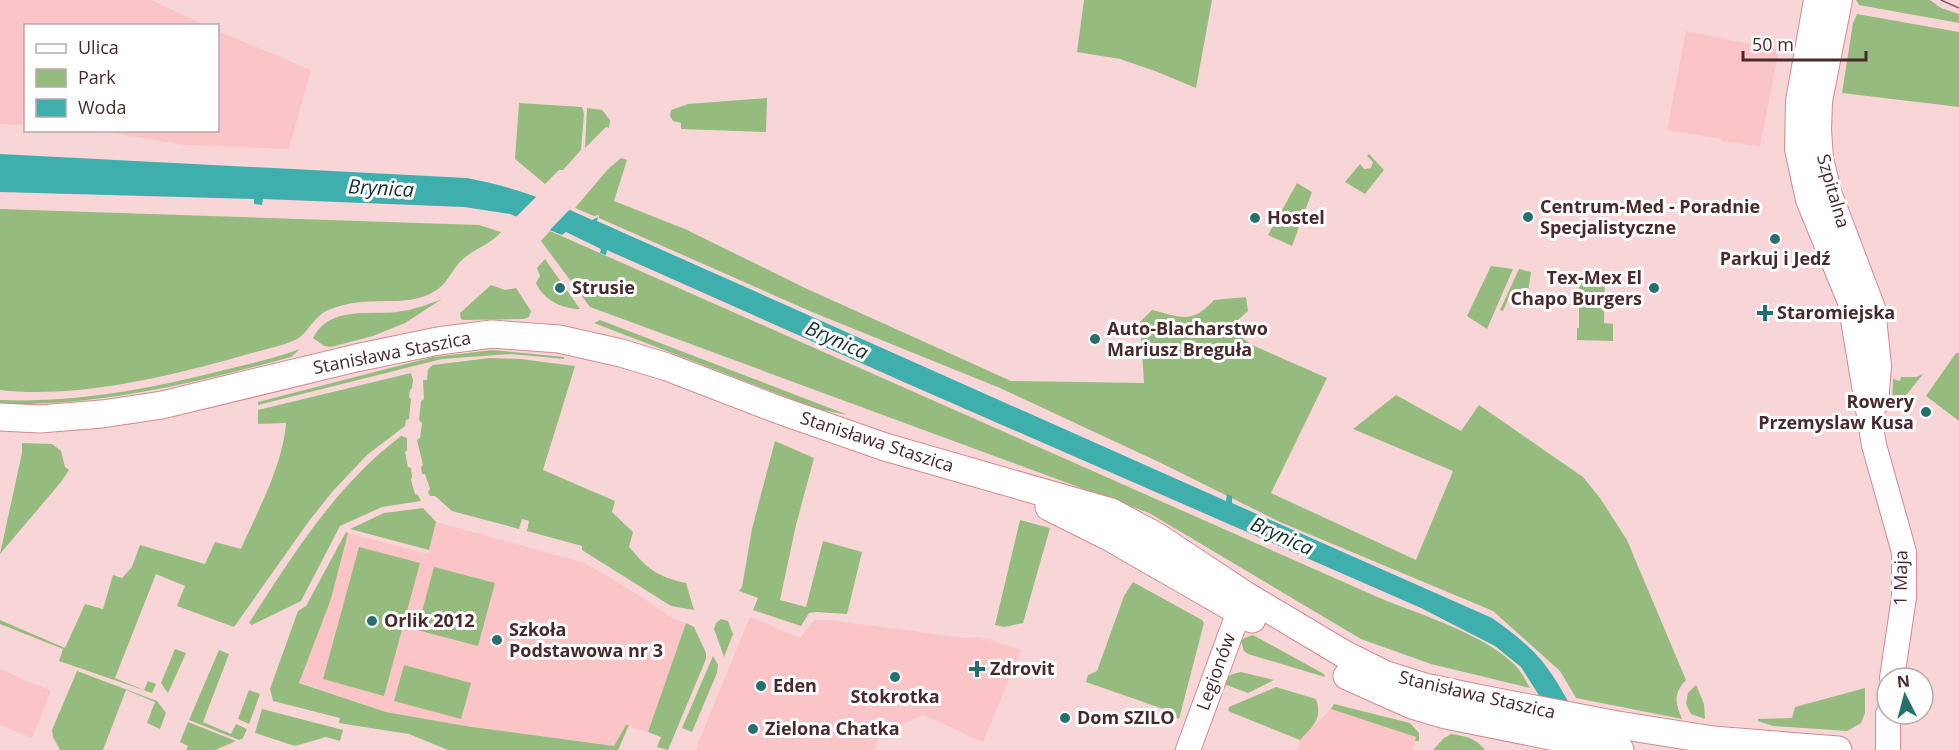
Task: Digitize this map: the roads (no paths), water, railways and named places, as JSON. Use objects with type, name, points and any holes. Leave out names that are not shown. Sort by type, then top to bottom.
[{"type":"main road","name":"Stanisława Staszica","points":[[0,417],[50,418],[102,414],[162,405],[356,358],[438,341],[492,334],[527,335],[580,343],[667,367],[843,433],[916,457],[983,475],[1384,674],[1435,689],[1529,708],[1616,741]]},
{"type":"main road","name":"Stanisława Staszica","points":[[1242,603],[1338,672],[1381,693],[1446,715],[1536,734],[1616,741],[1713,740],[1838,750]]},
{"type":"street","name":"Szpitalna","points":[[1816,0],[1798,101],[1797,149],[1808,200],[1862,305]]},
{"type":"street","name":"Szpitalna","points":[[1840,0],[1820,101],[1821,158],[1862,305]]},
{"type":"street","name":"1 Maja","points":[[1862,305],[1879,366],[1874,445],[1904,552],[1904,597],[1894,666]]},
{"type":"street","name":"Legionów","points":[[1188,750],[1242,603]]},
{"type":"street","points":[[1888,726],[1888,750]]},
{"type":"water","name":"Brynica","points":[[0,154],[467,178],[531,195],[592,220],[598,217],[597,221],[1226,501],[1227,494],[1232,496],[1232,503],[1492,618],[1525,643],[1542,661],[1579,721],[1549,711],[1521,667],[1495,646],[1421,608],[607,250],[606,255],[600,253],[601,249],[566,232],[562,235],[510,214],[464,207],[263,199],[262,205],[254,204],[254,199],[0,192]]},
{"type":"tram line","points":[[1941,0],[1959,8]]},
{"type":"place","name":"Centrum-Med - Poradnie Specjalistyczne","points":[[1528,217]]},
{"type":"place","name":"Hostel","points":[[1255,218]]},
{"type":"place","name":"Parkuj i Jedź","points":[[1775,239]]},
{"type":"place","name":"Strusie","points":[[560,288]]},
{"type":"place","name":"Tex-Mex El Chapo Burgers","points":[[1654,288]]},
{"type":"place","name":"Staromiejska","points":[[1765,313]]},
{"type":"place","name":"Auto-Blacharstwo Mariusz Breguła","points":[[1095,339]]},
{"type":"place","name":"Rowery Przemyslaw Kusa","points":[[1926,412]]},
{"type":"place","name":"Orlik 2012","points":[[372,621]]},
{"type":"place","name":"Szkoła Podstawowa nr 3","points":[[497,640]]},
{"type":"place","name":"Zdrovit","points":[[977,669]]},
{"type":"place","name":"Stokrotka","points":[[895,677]]},
{"type":"place","name":"Eden","points":[[761,686]]},
{"type":"place","name":"Dom SZILO","points":[[1065,718]]},
{"type":"place","name":"Zielona Chatka","points":[[753,729]]}]
